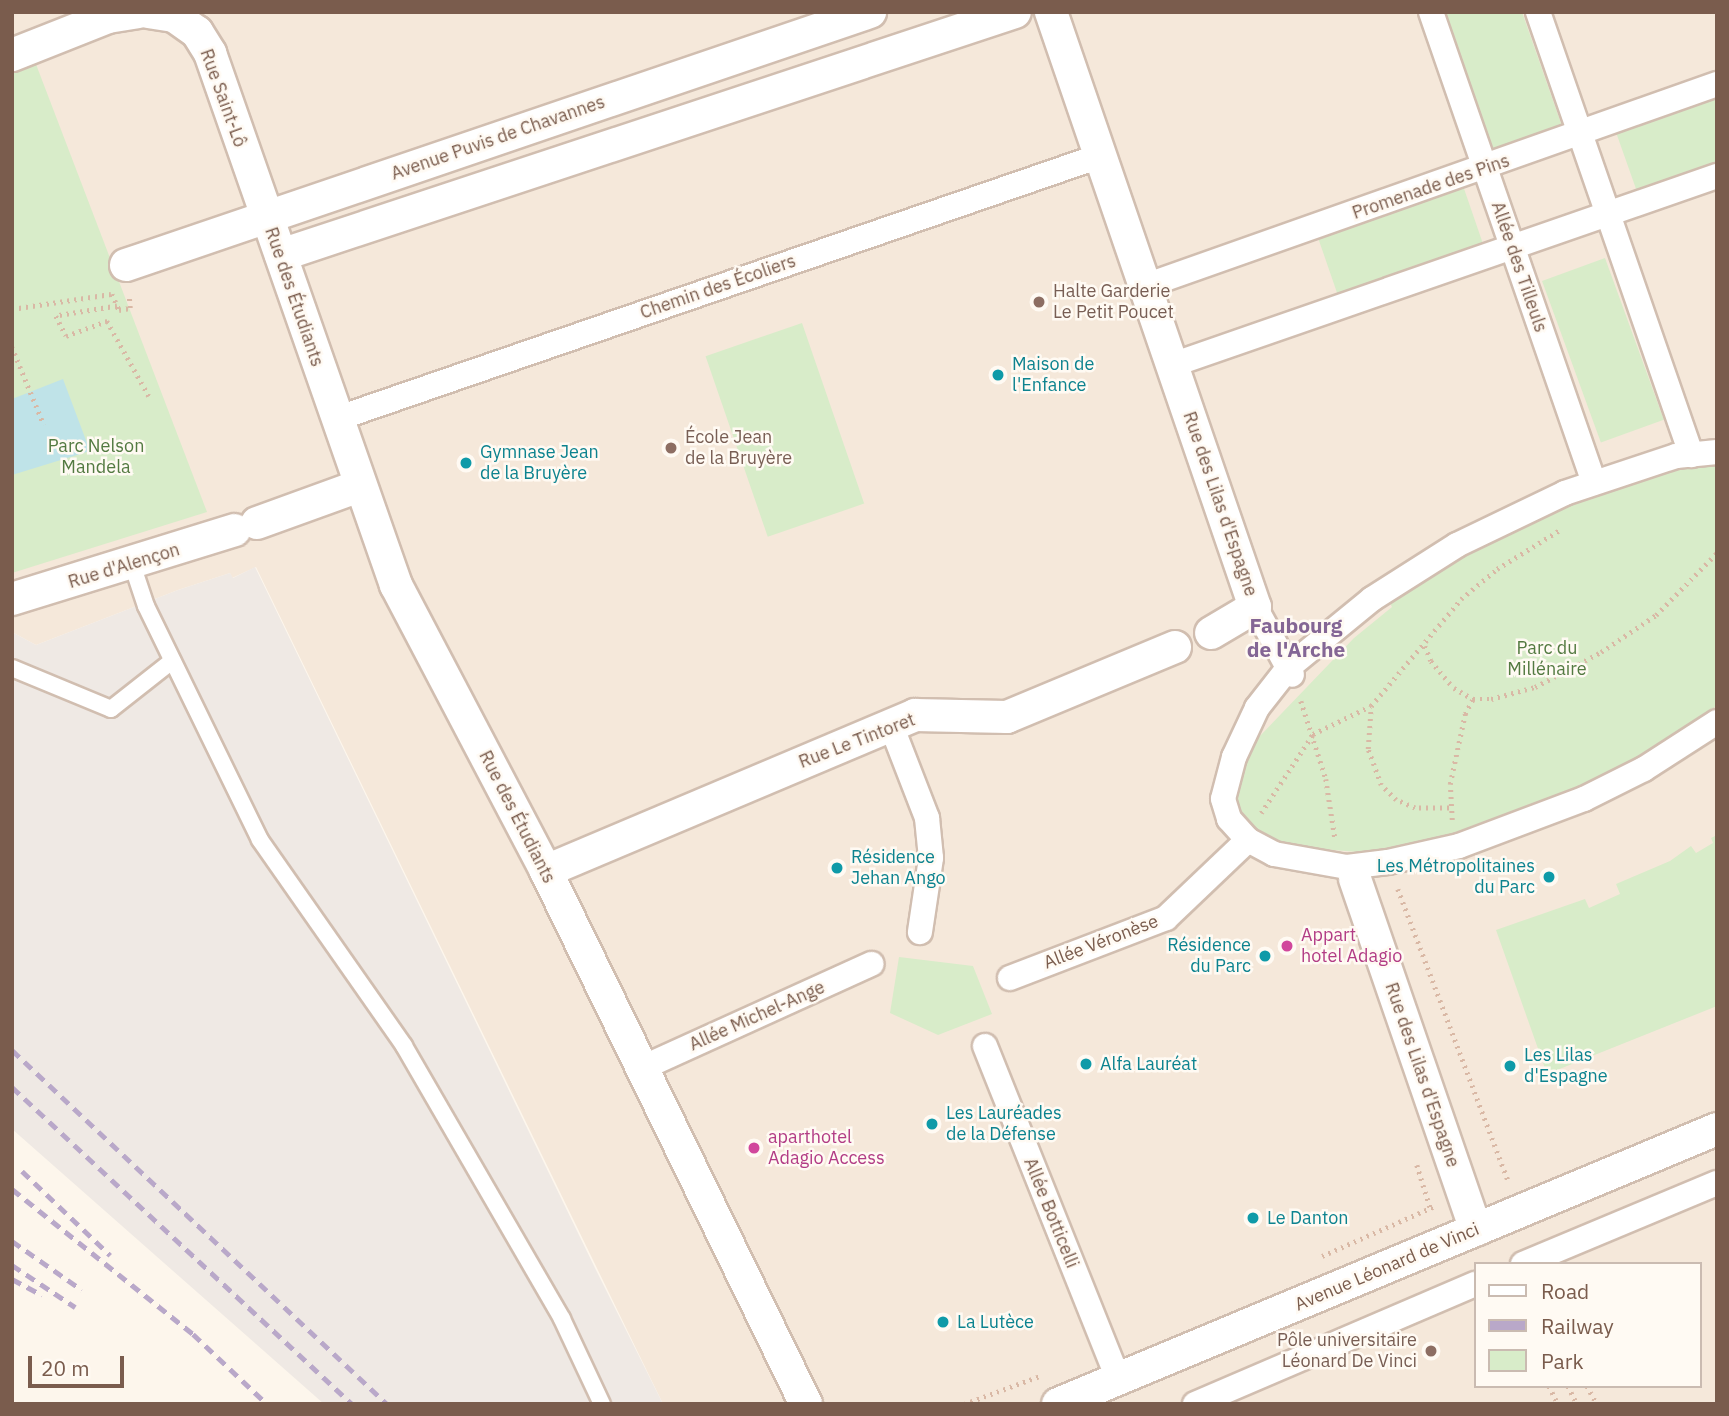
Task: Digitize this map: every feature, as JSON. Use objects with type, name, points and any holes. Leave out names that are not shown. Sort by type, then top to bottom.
[{"type":"street","points":[[12,55],[108,17],[138,12]]},
{"type":"street","name":"Rue Saint-Lô","points":[[148,12],[174,16],[197,32],[210,53],[266,215]]},
{"type":"street","name":"Avenue Puvis de Chavannes","points":[[126,265],[266,215],[870,12]]},
{"type":"street","points":[[281,255],[1015,12]]},
{"type":"street","name":"Rue des Lilas d'Espagne","points":[[1051,12],[1255,607],[1290,671]]},
{"type":"street","name":"Allée des Tilleuls","points":[[1430,12],[1594,483]]},
{"type":"street","points":[[1538,12],[1691,455]]},
{"type":"street","name":"Promenade des Pins","points":[[1145,286],[1485,169],[1717,84]]},
{"type":"street","name":"Chemin des Écoliers","points":[[336,419],[1100,156]]},
{"type":"street","points":[[1172,365],[1717,176]]},
{"type":"street","name":"Rue des Étudiants","points":[[266,215],[359,486],[396,584],[546,871],[806,1404]]},
{"type":"street","points":[[1717,452],[1691,455],[1594,483],[1457,545],[1373,599],[1290,671],[1256,708],[1234,757],[1223,799],[1229,819],[1248,840],[1274,854],[1346,864],[1388,862],[1449,849],[1584,799],[1644,769],[1717,722]]},
{"type":"street","name":"Rue d'Alençon","points":[[12,599],[246,527],[359,486]]},
{"type":"street","points":[[1210,633],[1255,607]]},
{"type":"street","name":"Rue Le Tintoret","points":[[546,871],[915,715],[1007,717],[1175,647]]},
{"type":"street","points":[[891,724],[927,818],[931,858],[920,932]]},
{"type":"street","name":"Allée Véronèse","points":[[1010,978],[1166,918],[1248,840]]},
{"type":"street","name":"Rue des Lilas d'Espagne","points":[[1346,864],[1476,1230]]},
{"type":"street","name":"Allée Michel-Ange","points":[[642,1068],[871,964]]},
{"type":"street","name":"Allée Botticelli","points":[[985,1046],[1118,1379]]},
{"type":"street","name":"Avenue Léonard de Vinci","points":[[1058,1404],[1717,1129]]},
{"type":"street","points":[[1528,1262],[1717,1183]]},
{"type":"street","points":[[1195,1404],[1474,1284]]},
{"type":"lane","points":[[132,564],[145,606],[260,840],[404,1046],[562,1319],[602,1404]]},
{"type":"lane","points":[[12,668],[110,709],[172,661]]},
{"type":"path","points":[[12,309],[112,293]]},
{"type":"path","points":[[117,306],[56,316],[66,336],[107,321],[149,396]]},
{"type":"path","points":[[12,346],[44,425]]},
{"type":"path","points":[[1248,840],[1296,754],[1313,734],[1371,706],[1426,646],[1461,598],[1497,569],[1569,526]]},
{"type":"path","points":[[1426,646],[1432,661],[1454,688],[1473,699],[1535,687],[1601,652],[1656,615],[1717,553]]},
{"type":"path","points":[[1290,671],[1313,734],[1346,864]]},
{"type":"path","points":[[1371,706],[1368,749],[1381,785],[1396,800],[1434,810],[1449,808],[1454,760],[1473,699]]},
{"type":"path","points":[[1388,862],[1508,1179]]},
{"type":"path","points":[[1550,1388],[1558,1404]]},
{"type":"path","points":[[1569,1388],[1577,1404]]},
{"type":"path","points":[[1588,1388],[1597,1404]]},
{"type":"shaded area","points":[[12,12],[1717,12],[1717,1404],[663,1404],[256,567],[232,578],[230,573],[178,590],[36,645],[12,632]]},
{"type":"shaded area","points":[[255,567],[663,1404],[324,1404],[12,1129],[12,632],[36,645],[178,590],[230,573],[233,578]]},
{"type":"green space","points":[[1441,12],[1522,12],[1563,129],[1491,154]]},
{"type":"green space","name":"Parc Nelson Mandela","points":[[34,59],[207,512],[12,573],[12,67]]},
{"type":"green space","points":[[1717,84],[1717,176],[1641,203],[1612,121]]},
{"type":"green space","points":[[1460,177],[1487,255],[1341,306],[1314,227]]},
{"type":"green space","points":[[1605,258],[1664,420],[1601,443],[1542,281]]},
{"type":"green space","points":[[802,323],[864,504],[768,537],[706,356]]},
{"type":"green space","name":"Parc du Millénaire","points":[[1717,463],[1717,705],[1705,715],[1631,764],[1496,826],[1370,853],[1273,845],[1249,832],[1236,796],[1244,762],[1257,739],[1354,638],[1392,607],[1389,601],[1437,569],[1552,510],[1662,471]]},
{"type":"green space","points":[[1717,835],[1717,1006],[1547,1074],[1496,930],[1585,899],[1589,908],[1620,894],[1616,884],[1670,861],[1691,846],[1696,853],[1713,843],[1711,838]]},
{"type":"green space","points":[[899,957],[973,966],[992,1014],[938,1035],[890,1013]]},
{"type":"water","points":[[63,379],[90,451],[12,475],[12,399]]},
{"type":"railway","points":[[12,1050],[387,1404]]},
{"type":"railway","points":[[12,1087],[352,1404]]},
{"type":"railway","points":[[22,1171],[110,1255]]},
{"type":"railway","points":[[12,1189],[193,1334],[267,1404]]},
{"type":"railway","points":[[12,1241],[82,1290]]},
{"type":"railway","points":[[12,1265],[75,1307]]},
{"type":"railway","points":[[12,1279],[42,1295]]},
{"type":"place","name":"Halte Garderie Le Petit Poucet","points":[[1039,302]]},
{"type":"place","name":"Maison de l'Enfance","points":[[998,375]]},
{"type":"place","name":"École Jean de la Bruyère","points":[[671,448]]},
{"type":"place","name":"Gymnase Jean de la Bruyère","points":[[466,463]]},
{"type":"place","name":"Résidence Jehan Ango","points":[[837,868]]},
{"type":"place","name":"Les Métropolitaines du Parc","points":[[1549,877]]},
{"type":"place","name":"Appart hotel Adagio","points":[[1287,946]]},
{"type":"place","name":"Résidence du Parc","points":[[1265,956]]},
{"type":"place","name":"Alfa Lauréat","points":[[1086,1064]]},
{"type":"place","name":"Les Lilas d'Espagne","points":[[1510,1066]]},
{"type":"place","name":"Les Lauréades de la Défense","points":[[932,1124]]},
{"type":"place","name":"aparthotel Adagio Access","points":[[754,1148]]},
{"type":"place","name":"Le Danton","points":[[1253,1218]]},
{"type":"place","name":"La Lutèce","points":[[943,1322]]},
{"type":"place","name":"Pôle universitaire Léonard De Vinci","points":[[1431,1351]]},
{"type":"district","name":"Faubourg de l'Arche","points":[[1296,637]]}]
